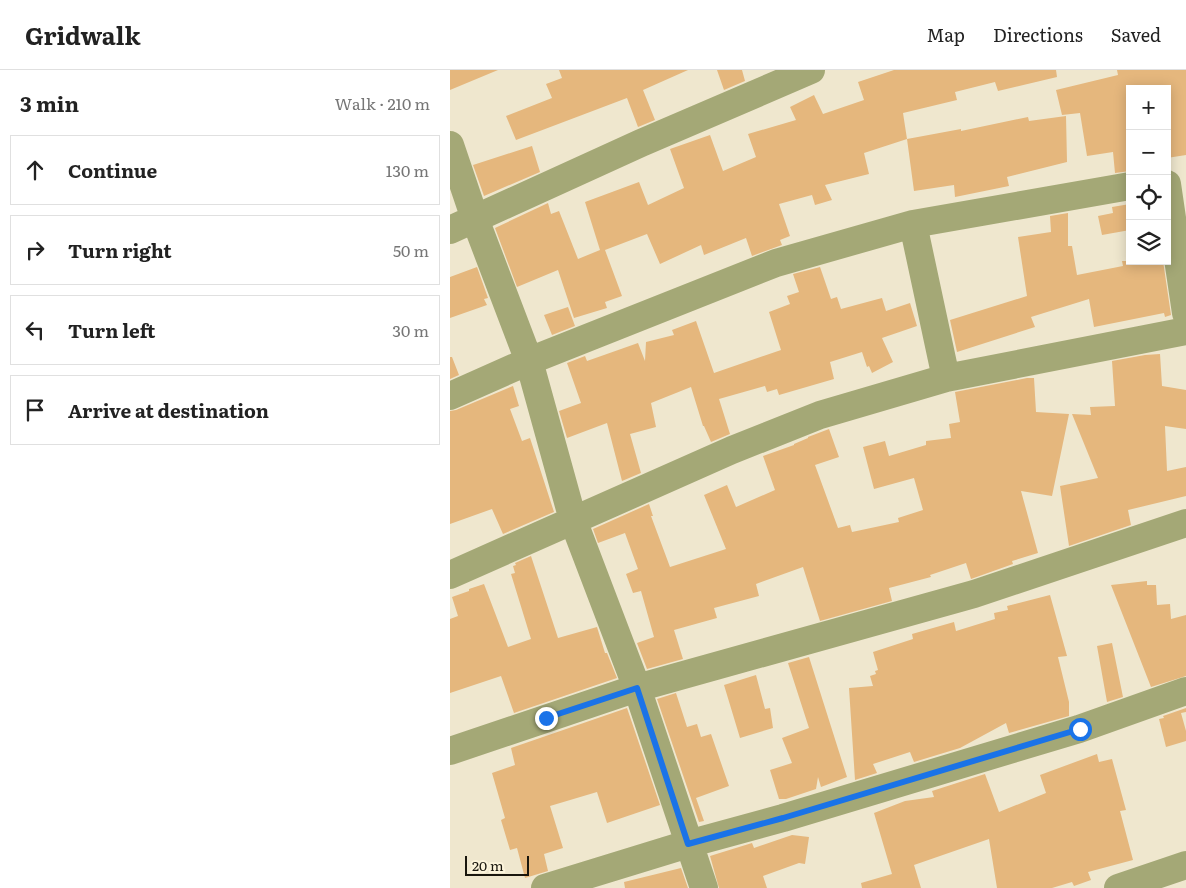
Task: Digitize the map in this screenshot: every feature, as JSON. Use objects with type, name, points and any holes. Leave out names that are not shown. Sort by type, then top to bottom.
[{"type":"street","points":[[450,230],[641,143],[811,70]]},
{"type":"street","points":[[450,145],[529,361],[573,520],[637,688],[704,888]]},
{"type":"street","points":[[1171,179],[1186,176]]},
{"type":"street","points":[[450,396],[529,361],[776,263],[913,224],[1126,187]]},
{"type":"street","points":[[1171,211],[1186,313]]},
{"type":"street","points":[[913,224],[946,378]]},
{"type":"street","points":[[450,575],[732,450],[820,415],[946,378],[1186,331]]},
{"type":"street","points":[[450,750],[637,688],[974,594],[1186,523]]},
{"type":"street","points":[[545,888],[1080,729],[1186,692]]},
{"type":"street","points":[[1118,888],[1186,865]]},
{"type":"building","points":[[450,70],[498,70],[450,90]]},
{"type":"building","points":[[559,70],[688,70],[643,90],[655,120],[638,127],[627,98],[516,140],[506,116],[552,98],[546,84],[562,78]]},
{"type":"building","points":[[717,70],[742,70],[745,81],[724,90]]},
{"type":"building","points":[[894,70],[1056,70],[1057,77],[998,91],[995,82],[955,92],[957,100],[903,113],[907,139],[864,153],[869,174],[825,185],[832,200],[815,205],[812,195],[779,204],[790,236],[780,240],[782,245],[752,256],[746,238],[704,255],[701,245],[660,264],[647,234],[605,250],[622,296],[605,302],[607,308],[574,318],[558,270],[517,287],[495,228],[548,203],[551,214],[559,211],[578,259],[600,250],[585,202],[639,182],[648,205],[684,188],[670,149],[710,135],[723,171],[756,157],[748,134],[796,120],[790,107],[814,95],[823,114],[864,100],[858,82]]},
{"type":"building","points":[[1117,70],[1186,70],[1186,155],[1171,157],[1171,85],[1126,85],[1126,172],[1115,173],[1113,152],[1087,156],[1080,113],[1062,115],[1056,90],[1118,75]]},
{"type":"building","points":[[1066,116],[1067,162],[1007,177],[1009,186],[955,197],[954,185],[914,191],[907,139],[961,129],[961,131],[1028,117],[1029,121]]},
{"type":"building","points":[[532,146],[540,172],[484,196],[473,165]]},
{"type":"building","points":[[1126,205],[1126,231],[1102,235],[1098,216],[1113,213],[1112,207]]},
{"type":"building","points":[[1068,213],[1068,246],[1072,246],[1077,275],[1123,266],[1122,261],[1126,261],[1126,265],[1164,265],[1171,315],[1165,317],[1164,313],[1094,327],[1089,299],[1031,317],[1035,327],[957,352],[950,320],[1027,296],[1018,237],[1051,232],[1050,216]]},
{"type":"building","points":[[477,267],[488,298],[484,299],[487,305],[450,318],[450,277]]},
{"type":"building","points":[[820,267],[831,299],[837,297],[841,309],[882,298],[886,311],[910,303],[917,326],[882,338],[893,362],[872,373],[869,366],[867,367],[862,352],[830,362],[834,379],[779,395],[777,389],[767,392],[765,386],[719,399],[730,434],[711,442],[703,426],[691,387],[651,403],[656,427],[630,434],[641,473],[622,481],[607,423],[567,438],[559,411],[581,403],[567,363],[585,356],[587,361],[638,343],[645,361],[646,342],[674,335],[672,330],[696,321],[714,373],[781,350],[769,312],[790,304],[787,296],[799,292],[793,274]]},
{"type":"building","points":[[568,307],[575,326],[552,335],[544,315]]},
{"type":"building","points":[[1160,354],[1162,386],[1186,390],[1186,429],[1165,426],[1167,471],[1186,467],[1186,496],[1128,510],[1131,525],[1069,546],[1060,486],[1098,478],[1072,414],[1091,415],[1090,407],[1115,406],[1112,361]]},
{"type":"building","points":[[450,357],[452,357],[459,375],[450,379]]},
{"type":"building","points":[[1034,378],[1036,412],[1069,414],[1052,496],[1021,491],[1038,553],[1012,561],[1013,564],[971,579],[966,563],[930,575],[931,577],[889,588],[892,601],[820,621],[803,567],[756,584],[759,596],[714,608],[717,618],[674,630],[683,659],[647,669],[637,643],[654,637],[641,591],[633,593],[626,574],[638,569],[625,533],[598,543],[593,529],[649,504],[653,516],[651,516],[670,567],[726,549],[704,495],[727,485],[736,507],[775,490],[763,456],[794,445],[829,429],[839,457],[815,465],[838,528],[850,525],[852,532],[899,522],[898,518],[923,510],[914,478],[874,489],[863,447],[885,441],[889,456],[926,445],[926,441],[951,438],[949,424],[960,422],[955,392]]},
{"type":"building","points":[[513,386],[519,406],[510,409],[522,441],[530,438],[554,512],[503,534],[492,509],[450,524],[450,411]]},
{"type":"building","points":[[531,556],[558,638],[597,627],[605,653],[607,653],[617,678],[514,713],[501,676],[450,693],[450,619],[458,616],[452,597],[484,584],[508,647],[531,639],[511,574],[515,573],[513,566],[516,565],[515,563]]},
{"type":"building","points":[[1147,581],[1147,585],[1156,585],[1157,605],[1170,604],[1171,619],[1186,615],[1186,676],[1151,687],[1111,585]]},
{"type":"building","points":[[1050,595],[1067,656],[1058,657],[1069,702],[1069,716],[1009,733],[1006,723],[960,748],[914,762],[910,752],[873,764],[877,773],[855,780],[849,688],[873,686],[870,676],[876,674],[875,671],[878,670],[873,652],[913,639],[912,634],[954,622],[956,631],[995,619],[994,613],[1008,610],[1007,606]]},
{"type":"building","points":[[1112,643],[1123,697],[1107,702],[1097,646]]},
{"type":"building","points":[[809,657],[847,777],[821,787],[818,777],[816,789],[786,799],[779,799],[770,770],[792,763],[782,738],[809,728],[788,663]]},
{"type":"building","points":[[756,675],[765,709],[770,708],[773,728],[740,738],[724,685]]},
{"type":"building","points":[[676,693],[687,727],[697,724],[701,737],[711,734],[729,786],[696,798],[704,821],[699,822],[657,699]]},
{"type":"building","points":[[627,708],[660,805],[607,823],[597,792],[550,806],[563,848],[544,854],[548,871],[525,878],[517,848],[510,850],[501,820],[505,818],[492,773],[515,765],[511,748]]},
{"type":"building","points":[[1186,708],[1186,712],[1181,713],[1186,731],[1186,741],[1166,747],[1159,719]]},
{"type":"building","points":[[1097,754],[1099,762],[1112,759],[1126,810],[1120,811],[1133,860],[1088,872],[1091,880],[1074,886],[1072,882],[1052,888],[997,888],[989,839],[914,865],[921,888],[862,888],[861,883],[892,874],[874,813],[905,801],[934,797],[932,791],[985,774],[999,812],[1046,793],[1040,775]]},
{"type":"building","points":[[792,835],[809,837],[805,864],[799,863],[763,876],[767,888],[719,888],[710,856],[752,843],[754,848]]},
{"type":"building","points":[[681,868],[688,888],[625,888],[624,882]]},
{"type":"route","points":[[546,718],[637,688],[688,844],[783,818],[1080,729]]}]
